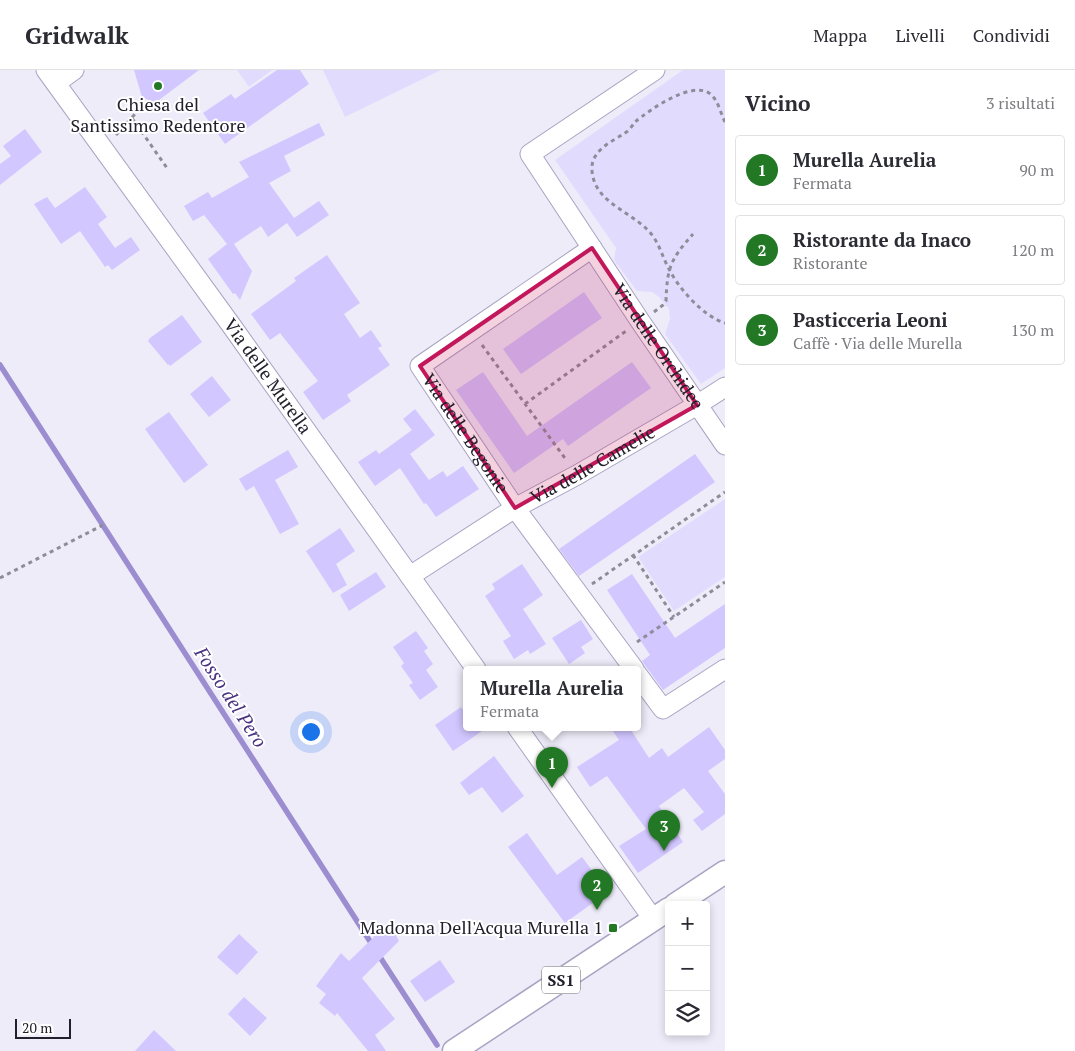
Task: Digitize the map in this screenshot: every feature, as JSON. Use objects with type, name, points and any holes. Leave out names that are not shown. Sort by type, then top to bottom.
[{"type":"main road","points":[[681,901],[725,872]]},
{"type":"main road","name":"SS1","points":[[454,1051],[661,914]]},
{"type":"street","name":"Via delle Murella","points":[[74,70],[51,76],[474,666]]},
{"type":"street","name":"Via delle Orchidee","points":[[655,70],[530,154],[697,406],[725,445]]},
{"type":"street","name":"Via delle Begonie","points":[[592,248],[420,366],[515,508],[632,666]]},
{"type":"street","name":"Via delle Camelie","points":[[410,576],[515,508],[577,475],[697,406],[725,387]]},
{"type":"street","points":[[641,679],[663,709],[725,668]]},
{"type":"street","points":[[520,731],[661,914]]},
{"type":"path","points":[[725,122],[716,99],[708,92],[699,89],[672,98],[649,111],[626,133],[606,144],[598,152],[593,162],[592,171],[598,190],[606,200],[637,219],[656,240],[677,285],[714,319],[725,323]]},
{"type":"path","points":[[103,148],[144,104]]},
{"type":"path","points":[[132,118],[168,168]]},
{"type":"path","points":[[525,404],[663,305],[666,301],[669,270],[681,247],[693,234]]},
{"type":"path","points":[[472,330],[577,475]]},
{"type":"path","points":[[578,593],[725,492]]},
{"type":"path","points":[[0,578],[103,525]]},
{"type":"path","points":[[632,556],[674,617]]},
{"type":"path","points":[[621,652],[725,582]]},
{"type":"highlighted area","points":[[592,248],[697,405],[515,508],[420,366]]},
{"type":"shaded area","points":[[237,70],[272,70],[249,87]]},
{"type":"shaded area","points":[[323,70],[441,70],[345,117]]},
{"type":"shaded area","points":[[683,70],[725,70],[725,368],[701,384],[665,334],[670,319],[669,309],[652,292],[637,291],[614,260],[616,248],[555,160]]},
{"type":"shaded area","points":[[725,499],[725,577],[674,611],[638,557]]},
{"type":"building","name":"Chiesa del Santissimo Redentore","points":[[134,70],[199,70],[155,103],[142,97]]},
{"type":"building","points":[[277,70],[300,70],[309,84],[225,144],[203,113],[231,94],[235,99]]},
{"type":"building","points":[[319,123],[325,135],[284,156],[291,171],[269,183],[294,218],[319,201],[329,215],[297,237],[287,223],[268,237],[261,226],[234,244],[252,271],[240,300],[235,293],[233,294],[208,259],[227,244],[204,215],[193,221],[184,206],[208,192],[212,198],[249,177],[239,162]]},
{"type":"building","points":[[25,129],[42,152],[0,185],[0,164],[11,156],[3,146]]},
{"type":"building","points":[[85,187],[107,217],[98,224],[115,248],[131,237],[140,250],[112,270],[108,265],[105,267],[80,231],[61,244],[34,204],[47,197],[55,208]]},
{"type":"building","points":[[327,255],[360,303],[344,314],[360,338],[371,330],[382,346],[378,348],[390,365],[347,395],[351,401],[323,420],[303,392],[318,381],[280,333],[270,340],[251,314],[296,281],[294,278]]},
{"type":"building","points":[[584,292],[602,318],[521,374],[503,349]]},
{"type":"building","points":[[182,315],[202,342],[170,366],[148,341]]},
{"type":"building","points":[[632,362],[651,388],[568,446],[563,439],[514,473],[456,390],[483,372],[527,436]]},
{"type":"building","points":[[212,376],[231,400],[209,417],[190,394]]},
{"type":"building","points":[[415,409],[435,435],[410,454],[429,480],[443,471],[447,477],[463,466],[479,489],[436,517],[426,503],[424,504],[400,468],[375,486],[358,462],[376,450],[379,454],[412,430],[403,419]]},
{"type":"building","points":[[169,412],[208,465],[184,483],[145,429]]},
{"type":"building","points":[[288,450],[298,467],[275,480],[299,524],[280,534],[254,486],[246,491],[239,479]]},
{"type":"building","points":[[695,454],[715,482],[579,576],[559,549]]},
{"type":"building","points":[[340,528],[355,551],[336,564],[347,585],[333,593],[306,551]]},
{"type":"building","points":[[522,564],[543,595],[523,609],[546,644],[530,654],[528,650],[514,659],[503,641],[511,636],[485,596],[495,589],[492,584]]},
{"type":"building","points":[[376,572],[386,587],[349,611],[340,595]]},
{"type":"building","points":[[632,574],[675,638],[725,604],[725,648],[663,690],[642,661],[650,655],[607,590]]},
{"type":"building","points":[[581,620],[593,639],[581,647],[585,653],[569,664],[552,638]]},
{"type":"building","points":[[416,631],[428,648],[424,651],[433,664],[426,670],[438,687],[420,700],[409,685],[413,683],[401,666],[404,663],[393,647]]},
{"type":"building","points":[[461,707],[463,710],[463,731],[482,731],[453,751],[435,725]]},
{"type":"building","points":[[709,727],[725,750],[725,759],[708,771],[725,794],[725,814],[702,831],[693,820],[704,812],[684,788],[659,806],[683,842],[638,873],[619,846],[646,829],[607,776],[590,787],[577,767],[619,740],[613,731],[632,731],[649,758],[662,748],[668,757]]},
{"type":"building","points":[[494,756],[524,796],[502,813],[482,787],[469,795],[460,783]]},
{"type":"building","points":[[527,833],[557,875],[582,857],[608,892],[565,923],[508,847]]},
{"type":"building","points":[[390,925],[399,941],[362,978],[395,1019],[375,1035],[386,1051],[368,1051],[337,1013],[335,1016],[319,1003],[326,994],[316,986],[341,953],[349,961],[373,936]]},
{"type":"building","points":[[239,934],[258,952],[237,975],[217,957]]},
{"type":"building","points":[[440,960],[455,982],[425,1002],[410,981]]},
{"type":"building","points":[[244,997],[267,1018],[250,1036],[228,1014]]},
{"type":"building","points":[[154,1030],[176,1051],[135,1051]]},
{"type":"waterway","name":"Fosso del Pero","points":[[0,365],[373,946]]},
{"type":"waterway","name":"Fosso del Pero","points":[[378,954],[437,1045]]},
{"type":"place","name":"Chiesa del Santissimo Redentore","points":[[158,86]]},
{"type":"place","name":"Murella Aurelia","points":[[552,788]]},
{"type":"place","name":"Pasticceria Leoni","points":[[664,851]]},
{"type":"place","name":"Ristorante da Inaco","points":[[597,910]]},
{"type":"place","name":"Madonna Dell'Acqua Murella 1","points":[[613,928]]}]
